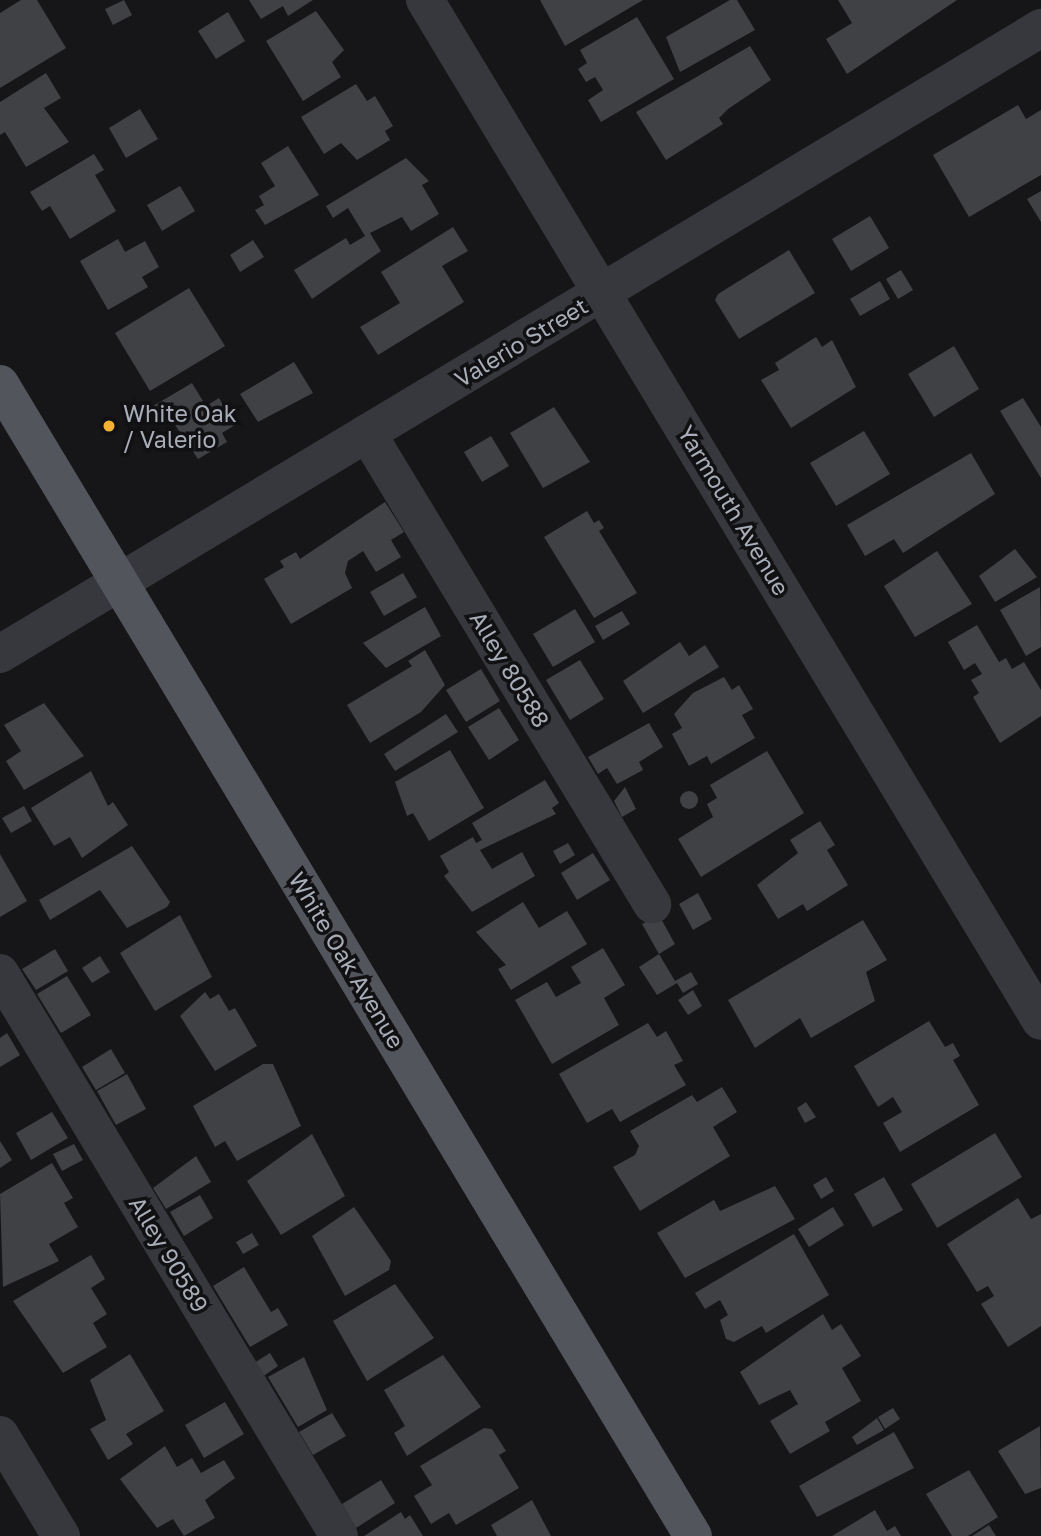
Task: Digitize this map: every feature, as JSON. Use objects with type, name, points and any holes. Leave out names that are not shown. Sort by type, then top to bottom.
[{"type":"main road","name":"White Oak Avenue","points":[[0,384],[693,1536]]},
{"type":"street","name":"Yarmouth Avenue","points":[[425,0],[1041,1021]]},
{"type":"street","name":"Valerio Street","points":[[0,654],[1041,28]]},
{"type":"street","name":"Alley 80588","points":[[367,433],[652,904]]},
{"type":"street","name":"Alley 90589","points":[[0,973],[339,1536]]},
{"type":"street","points":[[0,1435],[61,1536]]},
{"type":"building","points":[[21,0],[37,0],[66,48],[0,88],[0,13]]},
{"type":"building","points":[[124,0],[132,15],[113,25],[105,9]]},
{"type":"building","points":[[249,0],[313,0],[288,16],[283,6],[261,19]]},
{"type":"building","points":[[540,0],[643,0],[565,46]]},
{"type":"building","points":[[730,0],[737,0],[755,30],[680,72],[666,37]]},
{"type":"building","points":[[838,0],[957,0],[847,74],[826,39],[852,23]]},
{"type":"building","points":[[316,11],[344,50],[332,62],[341,77],[303,101],[266,41]]},
{"type":"building","points":[[228,12],[245,41],[216,59],[198,31]]},
{"type":"building","points":[[637,17],[674,79],[601,122],[588,100],[603,90],[595,77],[586,82],[578,69],[587,63],[580,50]]},
{"type":"building","points":[[750,46],[771,80],[728,109],[719,118],[723,124],[666,160],[636,112]]},
{"type":"building","points":[[46,73],[61,98],[44,108],[69,142],[26,167],[5,132],[0,135],[0,102]]},
{"type":"building","points":[[356,84],[367,101],[375,96],[393,126],[385,131],[390,140],[357,160],[341,143],[324,154],[301,117]]},
{"type":"building","points":[[1018,105],[1026,119],[1041,110],[1041,175],[969,217],[933,155]]},
{"type":"building","points":[[140,109],[158,139],[126,158],[109,128]]},
{"type":"building","points":[[288,146],[319,195],[265,225],[255,210],[264,205],[259,196],[275,186],[261,163]]},
{"type":"building","points":[[94,154],[104,170],[95,175],[116,211],[70,239],[50,206],[42,211],[30,192]]},
{"type":"building","points":[[406,158],[429,181],[422,185],[439,214],[411,231],[402,217],[370,233],[381,251],[312,299],[294,270],[346,238],[350,245],[365,236],[348,208],[333,218],[326,206]]},
{"type":"building","points":[[180,186],[195,211],[162,231],[147,205]]},
{"type":"building","points":[[1041,191],[1041,222],[1027,199]]},
{"type":"building","points":[[870,216],[889,248],[851,271],[832,239]]},
{"type":"building","points":[[453,227],[468,251],[442,266],[464,302],[378,355],[360,327],[400,303],[381,272]]},
{"type":"building","points":[[118,239],[125,252],[145,241],[159,267],[142,277],[148,287],[108,310],[80,261]]},
{"type":"building","points":[[253,240],[264,257],[240,272],[230,255]]},
{"type":"building","points":[[789,250],[815,293],[739,339],[715,300],[718,294]]},
{"type":"building","points":[[901,270],[913,290],[898,299],[886,279]]},
{"type":"building","points":[[880,281],[890,299],[860,316],[850,299]]},
{"type":"building","points":[[189,288],[225,346],[150,391],[115,333]]},
{"type":"building","points":[[816,337],[822,347],[832,340],[856,387],[791,428],[761,380],[779,370],[775,363]]},
{"type":"building","points":[[954,346],[979,389],[934,417],[908,374]]},
{"type":"building","points":[[294,362],[313,393],[258,422],[240,394]]},
{"type":"building","points":[[192,383],[206,406],[219,398],[235,425],[222,433],[227,442],[198,459],[165,410],[158,413],[153,406]]},
{"type":"building","points":[[1023,398],[1041,427],[1041,478],[1000,411]]},
{"type":"building","points":[[554,407],[590,462],[543,488],[510,433]]},
{"type":"building","points":[[864,431],[890,474],[836,506],[810,463]]},
{"type":"building","points":[[491,436],[509,466],[482,482],[464,452]]},
{"type":"building","points":[[971,453],[995,494],[903,553],[894,539],[865,556],[847,525]]},
{"type":"building","points":[[385,502],[404,532],[391,540],[401,557],[376,572],[363,551],[348,561],[345,573],[352,588],[291,624],[264,579],[284,567],[280,561],[296,552],[300,559]]},
{"type":"building","points":[[587,511],[594,523],[599,520],[604,528],[599,531],[637,593],[594,618],[544,537]]},
{"type":"building","points":[[1015,549],[1037,577],[995,602],[979,576]]},
{"type":"building","points":[[937,551],[972,604],[915,637],[884,586]]},
{"type":"building","points":[[403,573],[417,597],[384,616],[370,592]]},
{"type":"building","points":[[1040,587],[1041,647],[1026,656],[1000,610]]},
{"type":"building","points":[[425,607],[441,636],[386,668],[363,643]]},
{"type":"building","points":[[575,609],[595,642],[553,667],[533,634]]},
{"type":"building","points":[[622,611],[630,624],[603,640],[595,626]]},
{"type":"building","points":[[977,625],[999,662],[1006,658],[1012,669],[1024,662],[1041,690],[1041,716],[1000,743],[973,697],[979,693],[971,680],[982,674],[975,663],[964,670],[948,642]]},
{"type":"building","points":[[680,642],[689,656],[705,645],[719,667],[643,713],[623,681]]},
{"type":"building","points":[[425,650],[445,685],[421,712],[370,743],[347,705],[412,666],[408,661]]},
{"type":"building","points":[[580,660],[604,699],[570,720],[546,680]]},
{"type":"building","points":[[481,669],[500,701],[466,722],[446,690]]},
{"type":"building","points":[[724,677],[732,690],[739,685],[753,709],[742,715],[755,738],[711,764],[707,756],[689,766],[672,734],[682,728],[674,714],[693,693]]},
{"type":"building","points":[[44,703],[84,756],[24,790],[6,761],[21,751],[4,725]]},
{"type":"building","points":[[499,708],[519,740],[489,760],[468,727]]},
{"type":"building","points":[[446,714],[458,732],[395,771],[384,754]]},
{"type":"building","points":[[649,723],[663,747],[639,762],[643,770],[617,784],[607,768],[598,774],[588,757]]},
{"type":"building","points":[[450,750],[484,808],[429,841],[413,813],[407,816],[395,782]]},
{"type":"building","points":[[767,751],[804,813],[701,877],[678,839],[713,817],[707,804],[717,798],[710,785]]},
{"type":"building","points":[[91,771],[108,806],[113,802],[128,825],[82,858],[70,837],[54,846],[31,808]]},
{"type":"building","points":[[545,780],[559,803],[552,808],[556,814],[480,850],[492,869],[522,852],[535,876],[472,912],[444,876],[449,872],[440,856],[473,837],[476,843],[482,840],[472,823]]},
{"type":"building","points":[[625,787],[636,809],[622,817],[614,801]]},
{"type":"building","points":[[689,791],[695,794],[698,800],[695,806],[689,809],[683,806],[680,800],[683,794]]},
{"type":"building","points":[[24,806],[32,821],[11,833],[2,818]]},
{"type":"building","points":[[820,821],[835,845],[827,850],[848,885],[807,911],[803,904],[778,919],[757,885],[798,853],[790,840]]},
{"type":"building","points":[[568,843],[575,855],[560,864],[553,851]]},
{"type":"building","points":[[132,846],[170,902],[167,907],[127,928],[100,890],[50,920],[39,900]]},
{"type":"building","points":[[593,853],[610,880],[577,900],[561,873]]},
{"type":"building","points":[[0,854],[27,901],[0,917]]},
{"type":"building","points":[[698,893],[712,919],[693,930],[679,904]]},
{"type":"building","points":[[523,902],[539,928],[567,911],[587,944],[511,990],[498,969],[506,965],[476,932]]},
{"type":"building","points":[[180,915],[212,977],[155,1011],[120,953]]},
{"type":"building","points":[[659,915],[675,944],[659,954],[642,924]]},
{"type":"building","points":[[863,920],[887,960],[866,972],[875,1001],[811,1038],[800,1018],[755,1048],[728,1000]]},
{"type":"building","points":[[603,948],[625,985],[604,998],[619,1025],[552,1064],[515,1000],[547,982],[556,997],[581,983],[571,967]]},
{"type":"building","points":[[55,949],[68,971],[36,990],[22,969]]},
{"type":"building","points":[[659,954],[675,981],[691,972],[698,984],[683,993],[677,983],[657,995],[639,967]]},
{"type":"building","points":[[100,956],[110,972],[92,983],[82,968]]},
{"type":"building","points":[[67,976],[91,1015],[61,1033],[37,994]]},
{"type":"building","points":[[693,990],[702,1006],[688,1015],[678,1000]]},
{"type":"building","points":[[205,992],[210,999],[219,994],[229,1011],[235,1008],[257,1046],[215,1071],[180,1016]]},
{"type":"building","points":[[929,1021],[945,1047],[953,1043],[960,1056],[953,1060],[979,1105],[900,1152],[883,1123],[902,1112],[893,1097],[878,1107],[854,1066]]},
{"type":"building","points":[[648,1023],[657,1037],[666,1031],[683,1061],[674,1065],[686,1085],[620,1122],[612,1109],[587,1123],[559,1074]]},
{"type":"building","points":[[7,1033],[20,1055],[0,1067],[0,1038]]},
{"type":"building","points":[[111,1049],[125,1073],[96,1090],[82,1067]]},
{"type":"building","points":[[263,1064],[273,1064],[301,1126],[237,1161],[225,1141],[215,1147],[193,1106]]},
{"type":"building","points":[[127,1074],[146,1109],[116,1125],[97,1091]]},
{"type":"building","points":[[722,1087],[737,1112],[713,1127],[730,1156],[640,1211],[613,1167],[635,1155],[639,1146],[630,1131],[692,1095],[697,1102]]},
{"type":"building","points":[[806,1102],[816,1117],[805,1123],[797,1108]]},
{"type":"building","points":[[52,1112],[68,1138],[31,1160],[16,1133]]},
{"type":"building","points":[[995,1133],[1022,1177],[937,1228],[911,1184]]},
{"type":"building","points":[[312,1134],[345,1196],[281,1235],[247,1181]]},
{"type":"building","points":[[0,1141],[12,1160],[0,1168]]},
{"type":"building","points":[[74,1144],[83,1160],[62,1171],[53,1154]]},
{"type":"building","points":[[196,1156],[211,1182],[166,1209],[153,1188]]},
{"type":"building","points":[[52,1163],[73,1198],[64,1203],[78,1227],[49,1244],[59,1261],[3,1287],[0,1194]]},
{"type":"building","points":[[826,1177],[834,1191],[821,1199],[813,1185]]},
{"type":"building","points":[[884,1177],[903,1210],[873,1227],[854,1194]]},
{"type":"building","points":[[775,1186],[795,1219],[685,1278],[657,1233],[714,1200],[720,1211]]},
{"type":"building","points":[[200,1195],[213,1218],[184,1236],[170,1212]]},
{"type":"building","points":[[1018,1198],[1031,1219],[1041,1214],[1041,1326],[1008,1347],[981,1304],[994,1296],[988,1286],[977,1292],[947,1244]]},
{"type":"building","points":[[354,1207],[391,1261],[389,1270],[345,1296],[312,1236]]},
{"type":"building","points":[[833,1207],[844,1225],[809,1247],[798,1229]]},
{"type":"building","points":[[252,1233],[259,1245],[243,1254],[236,1242]]},
{"type":"building","points":[[794,1234],[829,1295],[766,1333],[762,1326],[734,1342],[726,1339],[720,1320],[728,1315],[720,1300],[705,1309],[695,1293]]},
{"type":"building","points":[[91,1255],[105,1279],[91,1288],[107,1314],[93,1323],[107,1347],[63,1373],[13,1301]]},
{"type":"building","points":[[244,1267],[271,1312],[278,1308],[288,1325],[250,1347],[213,1286]]},
{"type":"building","points":[[395,1284],[434,1338],[367,1381],[333,1321]]},
{"type":"building","points":[[823,1314],[832,1330],[841,1324],[861,1356],[842,1368],[861,1401],[825,1422],[830,1431],[790,1454],[770,1421],[798,1404],[790,1390],[759,1405],[740,1372]]},
{"type":"building","points":[[270,1353],[278,1366],[262,1377],[254,1363]]},
{"type":"building","points":[[130,1354],[164,1411],[126,1434],[133,1444],[108,1460],[90,1429],[106,1420],[90,1380]]},
{"type":"building","points":[[443,1355],[481,1407],[407,1456],[394,1433],[405,1426],[384,1390]]},
{"type":"building","points":[[304,1357],[327,1410],[298,1427],[268,1377]]},
{"type":"building","points":[[225,1402],[244,1434],[204,1458],[185,1425]]},
{"type":"building","points":[[893,1408],[900,1419],[885,1429],[878,1417]]},
{"type":"building","points":[[332,1413],[346,1436],[313,1455],[299,1432]]},
{"type":"building","points":[[877,1418],[884,1430],[857,1445],[852,1437]]},
{"type":"building","points":[[1040,1426],[1041,1488],[1025,1494],[998,1451]]},
{"type":"building","points":[[484,1428],[492,1429],[506,1451],[499,1455],[519,1488],[456,1525],[449,1513],[431,1524],[414,1496],[432,1485],[420,1466]]},
{"type":"building","points":[[894,1432],[914,1468],[817,1517],[799,1486]]},
{"type":"building","points":[[165,1446],[177,1467],[192,1458],[201,1473],[224,1460],[235,1478],[205,1500],[215,1518],[184,1536],[173,1519],[157,1528],[120,1479]]},
{"type":"building","points":[[969,1470],[998,1517],[968,1536],[952,1536],[926,1494]]},
{"type":"building","points":[[381,1480],[395,1503],[356,1528],[342,1504]]},
{"type":"building","points":[[532,1500],[551,1536],[497,1536],[491,1525]]},
{"type":"building","points":[[875,1510],[887,1531],[895,1526],[901,1536],[832,1536]]},
{"type":"building","points":[[401,1512],[405,1519],[410,1515],[423,1536],[364,1536]]},
{"type":"building","points":[[989,1525],[996,1536],[972,1536]]},
{"type":"place","name":"White Oak / Valerio","points":[[109,426]]}]
